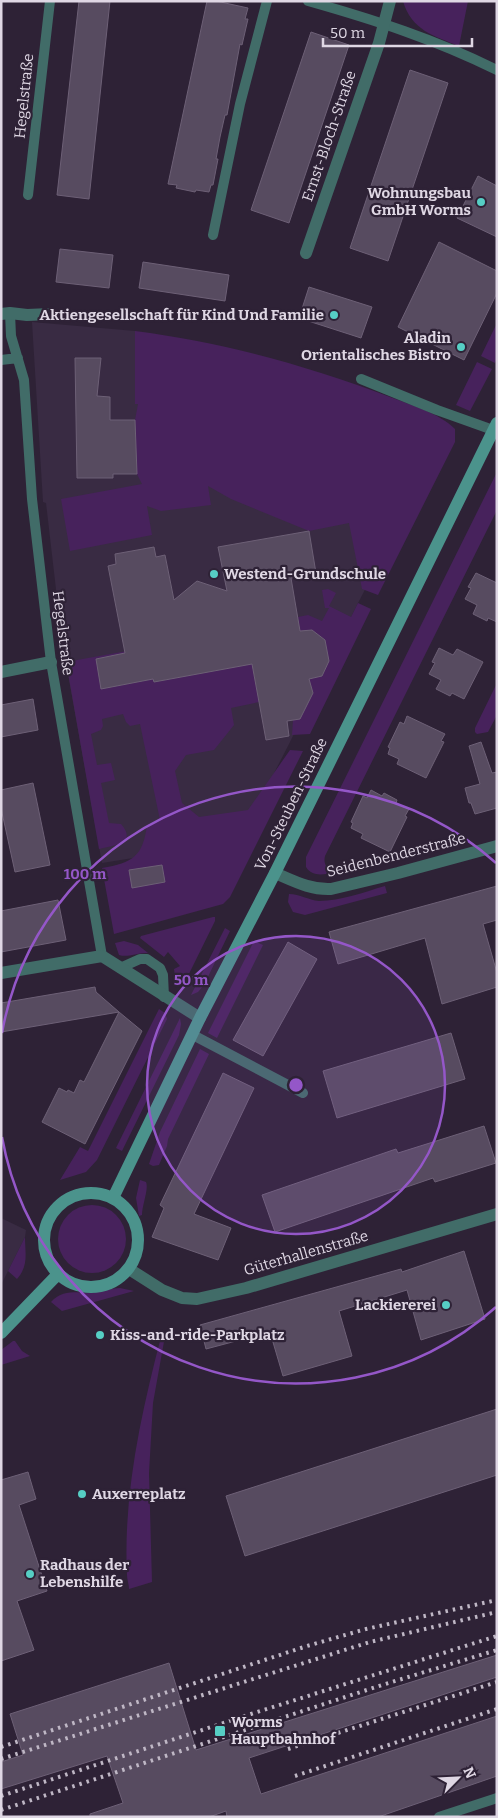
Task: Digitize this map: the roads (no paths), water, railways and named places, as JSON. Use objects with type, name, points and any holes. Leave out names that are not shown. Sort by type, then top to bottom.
[{"type":"street","name":"Ernst-Bloch-Straße","points":[[306,253],[385,23],[390,1]]},
{"type":"street","points":[[6,313],[27,315],[50,314]]},
{"type":"street","name":"Von-Steuben-Straße","points":[[113,1198],[200,1018],[275,874],[495,427]]},
{"type":"street","points":[[1,672],[51,662]]},
{"type":"street","name":"Seidenbenderstraße","points":[[275,874],[309,888],[330,889],[497,846]]},
{"type":"street","points":[[1,973],[102,956],[164,997],[200,1018]]},
{"type":"street","points":[[96,1193],[113,1198],[127,1209],[136,1225],[138,1243],[137,1252],[129,1268],[116,1280],[100,1286],[74,1284],[58,1274],[49,1260],[44,1243],[47,1225],[55,1209],[78,1194],[96,1193]]},
{"type":"street","name":"Güterhallenstraße","points":[[129,1268],[162,1290],[182,1298],[197,1299],[246,1288],[497,1214]]},
{"type":"street","points":[[3,1328],[58,1274]]},
{"type":"lane","name":"Hegelstraße","points":[[28,195],[50,1]]},
{"type":"lane","points":[[213,235],[240,104],[267,1]]},
{"type":"lane","points":[[308,1],[385,23],[445,46],[497,70]]},
{"type":"lane","name":"Hegelstraße","points":[[6,313],[24,380],[32,499],[51,662],[102,956]]},
{"type":"lane","points":[[1,360],[18,358]]},
{"type":"lane","points":[[361,379],[437,410],[495,427]]},
{"type":"lane","points":[[120,968],[140,958],[147,959],[160,968],[164,986],[164,997]]},
{"type":"lane","points":[[193,1035],[303,1092]]},
{"type":"lane","points":[[439,1817],[497,1798]]},
{"type":"railway","points":[[1,1747],[307,1646],[366,1629],[497,1600]]},
{"type":"railway","points":[[1,1759],[370,1642],[497,1612]]},
{"type":"railway","points":[[1,1796],[497,1636]]},
{"type":"railway","points":[[1,1810],[382,1685],[497,1650]]},
{"type":"railway","points":[[288,1749],[497,1682]]},
{"type":"railway","points":[[295,1776],[497,1709]]},
{"type":"place","name":"Wohnungsbau GmbH Worms","points":[[481,202]]},
{"type":"place","name":"Aktiengesellschaft für Kind Und Familie","points":[[334,315]]},
{"type":"place","name":"Aladin Orientalisches Bistro","points":[[461,347]]},
{"type":"place","name":"Westend-Grundschule","points":[[214,574]]},
{"type":"place","name":"Lackiererei","points":[[446,1305]]},
{"type":"place","name":"Kiss-and-ride-Parkplatz","points":[[100,1335]]},
{"type":"place","name":"Auxerreplatz","points":[[82,1494]]},
{"type":"place","name":"Radhaus der Lebenshilfe","points":[[30,1574]]},
{"type":"place","name":"Worms Hauptbahnhof","points":[[220,1731]]}]
